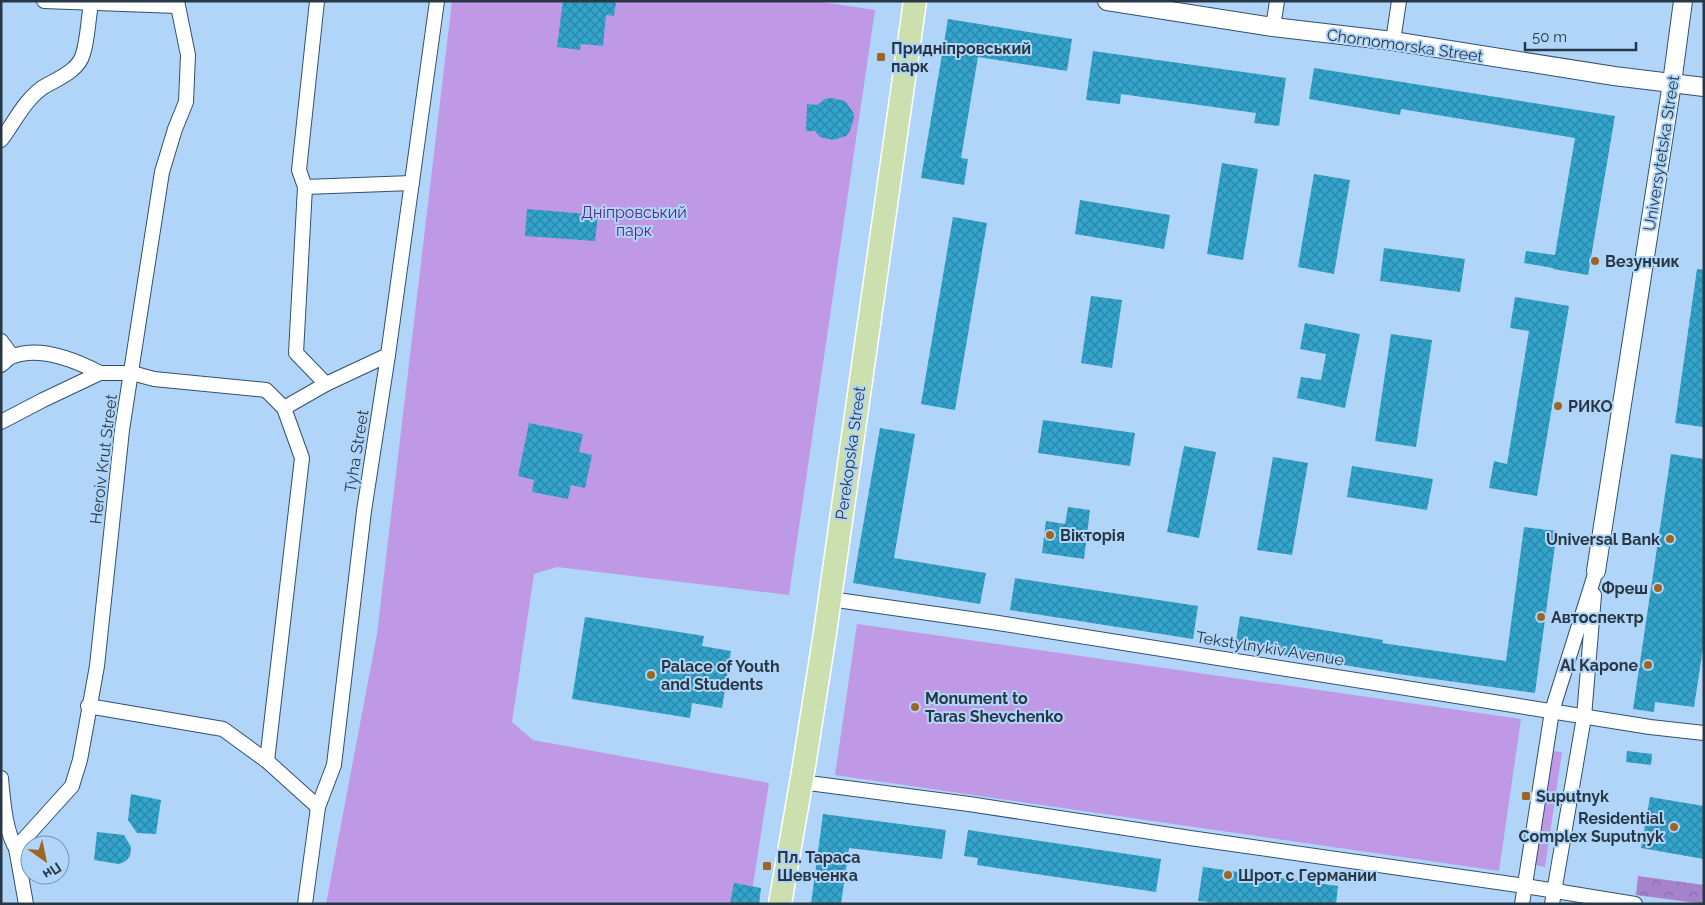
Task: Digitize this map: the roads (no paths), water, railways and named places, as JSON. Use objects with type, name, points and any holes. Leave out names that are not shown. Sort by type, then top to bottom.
[{"type":"main road","name":"Perekopska Street","points":[[780,904],[830,598],[915,1]]},
{"type":"street","points":[[44,1],[91,4],[177,3]]},
{"type":"street","points":[[317,1],[299,170],[305,187],[296,353],[326,384]]},
{"type":"street","name":"Tyha Street","points":[[305,904],[318,808],[334,765],[364,511],[388,355],[437,1]]},
{"type":"street","name":"Chornomorska Street","points":[[1107,1],[1273,27],[1393,41],[1704,87]]},
{"type":"street","points":[[1273,27],[1278,1]]},
{"type":"street","points":[[1393,41],[1399,1]]},
{"type":"street","name":"Universytetska Street","points":[[1553,897],[1584,717],[1596,571],[1672,83],[1682,1]]},
{"type":"street","name":"Heroiv Krut Street","points":[[16,848],[72,786],[80,760],[88,706],[97,666],[122,430],[162,172],[175,129],[186,102],[188,55],[177,3]]},
{"type":"street","points":[[1,140],[25,106],[41,89],[64,75],[78,63],[83,54],[91,4]]},
{"type":"street","points":[[305,187],[412,183]]},
{"type":"street","points":[[1,341],[7,360],[28,353],[57,356],[79,363],[100,373]]},
{"type":"street","points":[[284,408],[326,384],[388,355]]},
{"type":"street","points":[[1,422],[100,373],[132,373],[154,379],[266,390],[284,408],[302,458],[267,762]]},
{"type":"street","name":"Universytetska Street","points":[[1522,904],[1552,711],[1596,571]]},
{"type":"street","name":"Tekstylnykiv Avenue","points":[[830,598],[992,622],[1584,717],[1704,734]]},
{"type":"street","points":[[88,706],[223,729],[267,762],[318,808]]},
{"type":"street","points":[[1,778],[11,840],[16,848],[26,904]]},
{"type":"street","points":[[801,782],[969,804],[1525,886],[1553,897],[1635,904]]},
{"type":"place","name":"Придніпровський парк","points":[[881,57]]},
{"type":"place","name":"Везунчик","points":[[1595,261]]},
{"type":"place","name":"РИКО","points":[[1558,406]]},
{"type":"place","name":"Вікторія","points":[[1050,535]]},
{"type":"place","name":"Universal Bank","points":[[1670,539]]},
{"type":"place","name":"Фреш","points":[[1658,588]]},
{"type":"place","name":"Автоспектр","points":[[1541,617]]},
{"type":"place","name":"Al Kapone","points":[[1648,665]]},
{"type":"place","name":"Palace of Youth and Students","points":[[651,675]]},
{"type":"place","name":"Monument to Taras Shevchenko","points":[[915,707]]},
{"type":"place","name":"Suputnyk","points":[[1526,796]]},
{"type":"place","name":"Residential Complex Suputnyk","points":[[1674,827]]},
{"type":"place","name":"Пл. Тараса Шевченка","points":[[767,866]]},
{"type":"place","name":"Шрот с Германии","points":[[1228,875]]},
{"type":"park label","name":"Дніпровський парк","points":[[634,221]]}]
